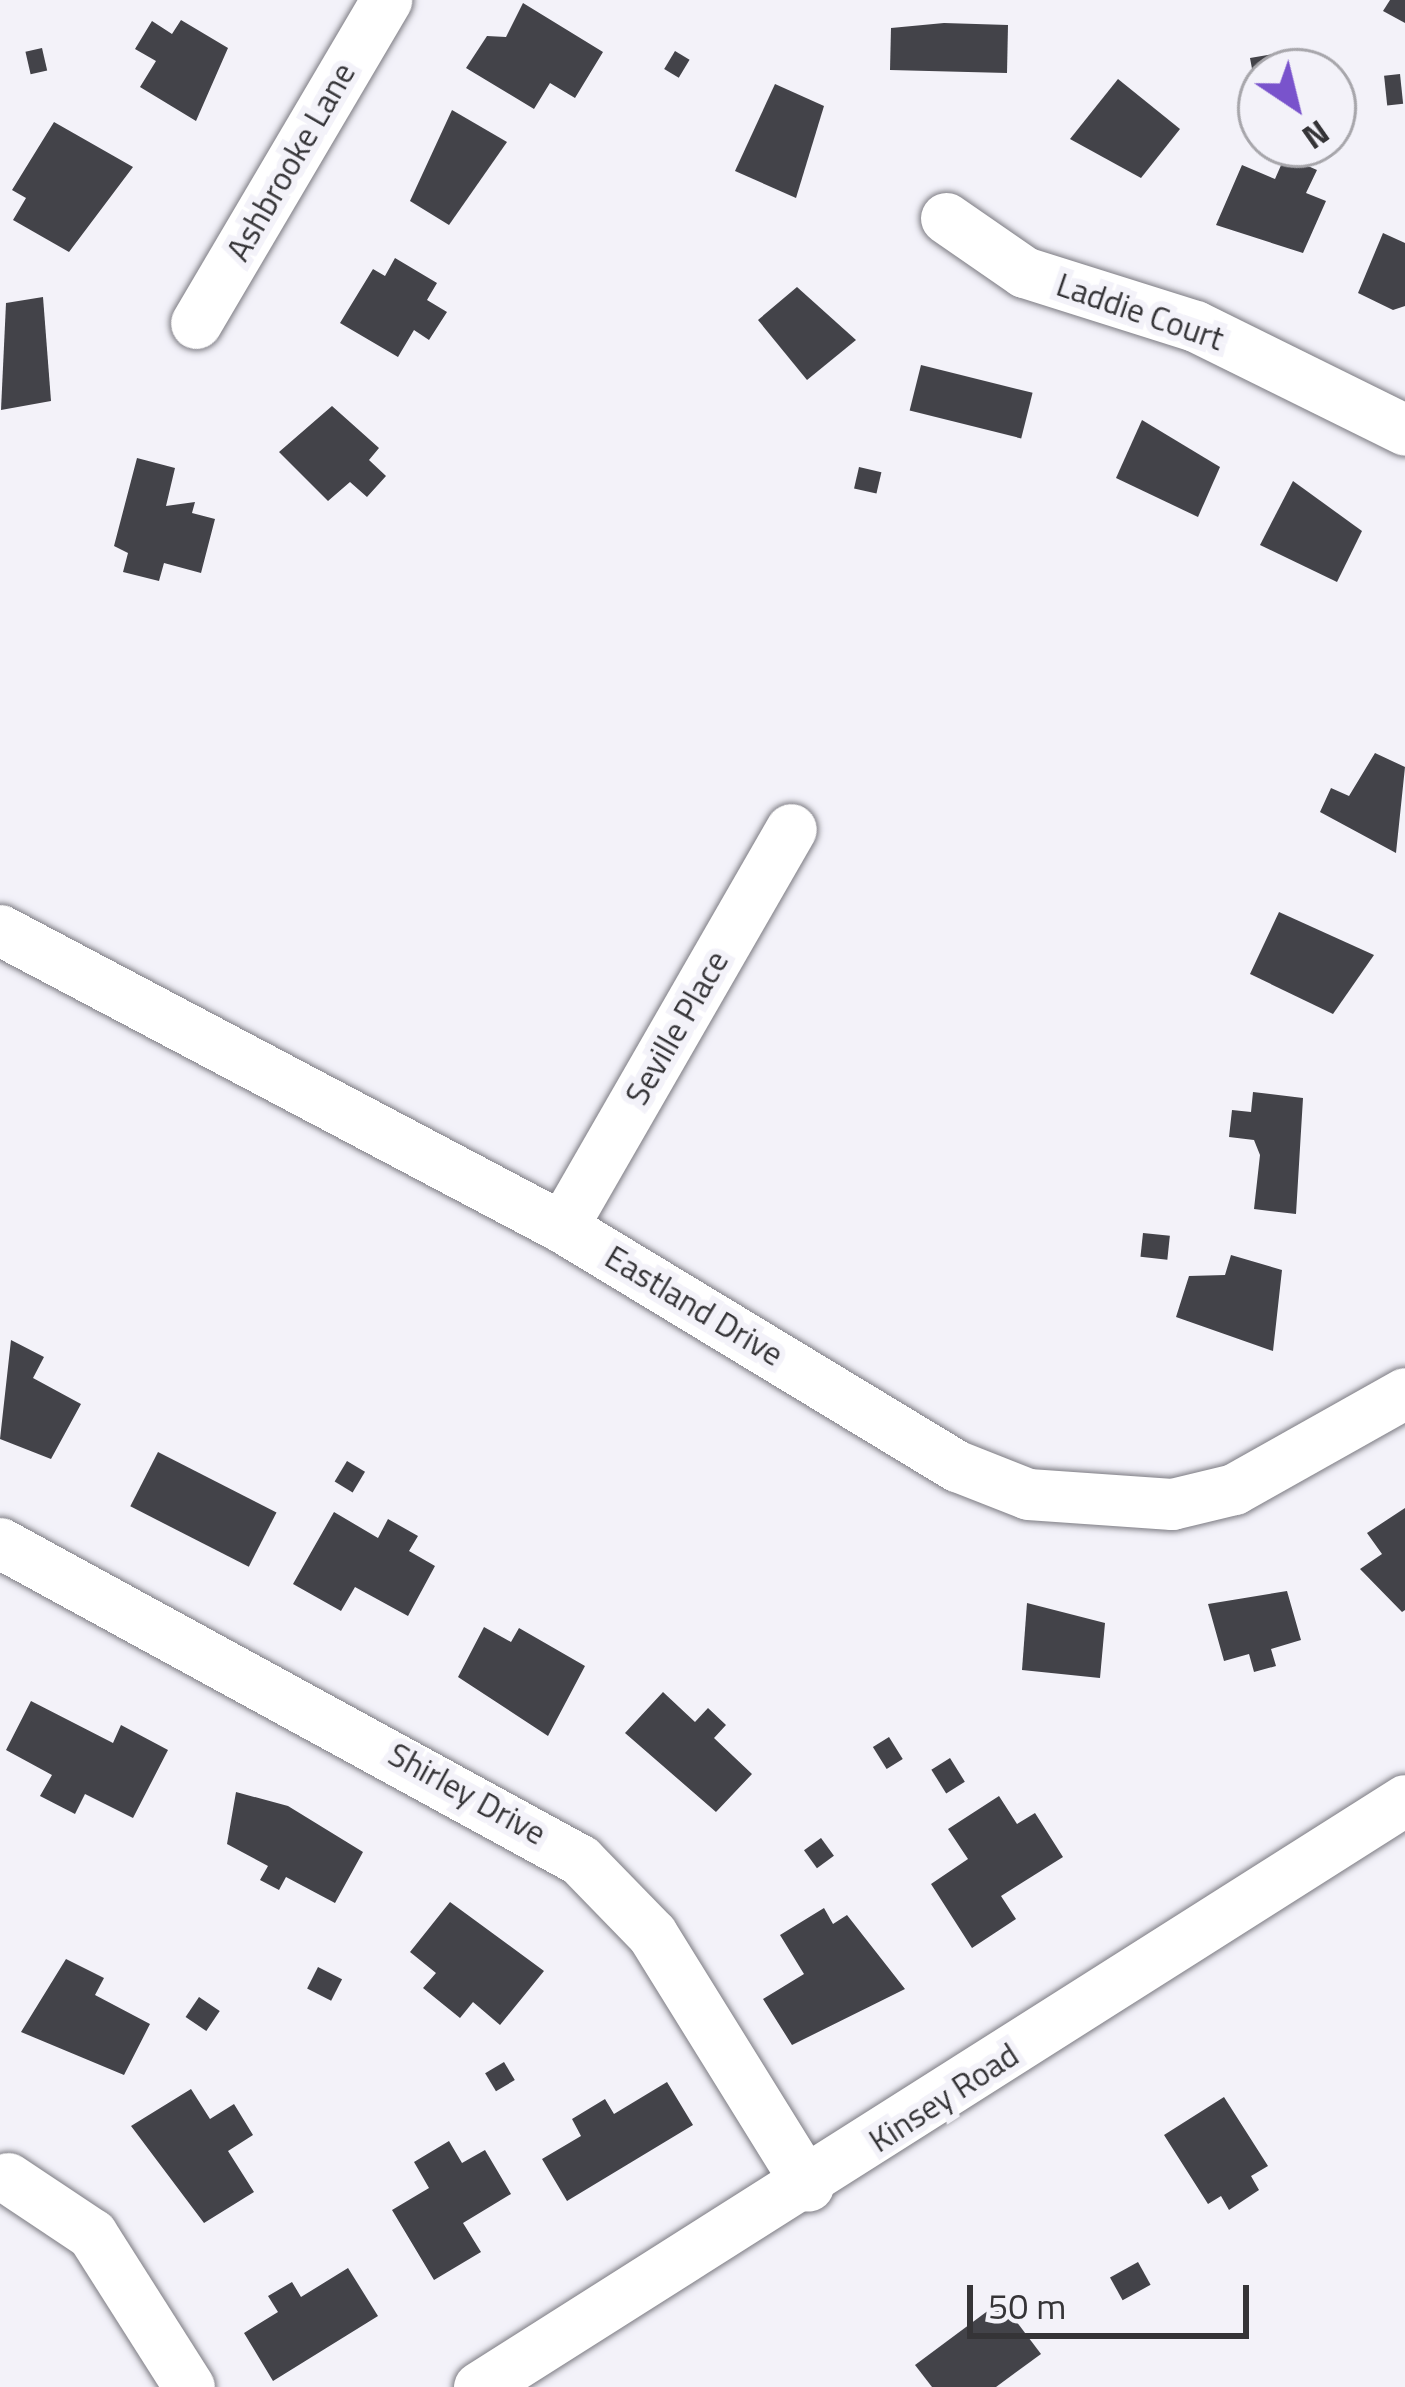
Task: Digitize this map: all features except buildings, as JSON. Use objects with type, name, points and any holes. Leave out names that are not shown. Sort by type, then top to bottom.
[{"type":"street","name":"Ashbrooke Lane","points":[[196,323],[386,0]]},
{"type":"street","name":"Laddie Court","points":[[946,218],[1024,272],[1195,326],[1405,430]]},
{"type":"street","name":"Seville Place","points":[[562,1227],[791,830]]},
{"type":"street","name":"Eastland Drive","points":[[0,930],[562,1227],[957,1466],[1057,1500],[1172,1504],[1234,1489],[1405,1393]]},
{"type":"street","name":"Shirley Drive","points":[[0,1543],[580,1860],[652,1934],[808,2186]]},
{"type":"street","name":"Kinsey Road","points":[[479,2387],[808,2186],[1405,1800]]},
{"type":"street","points":[[8,2178],[92,2234],[189,2387]]}]
